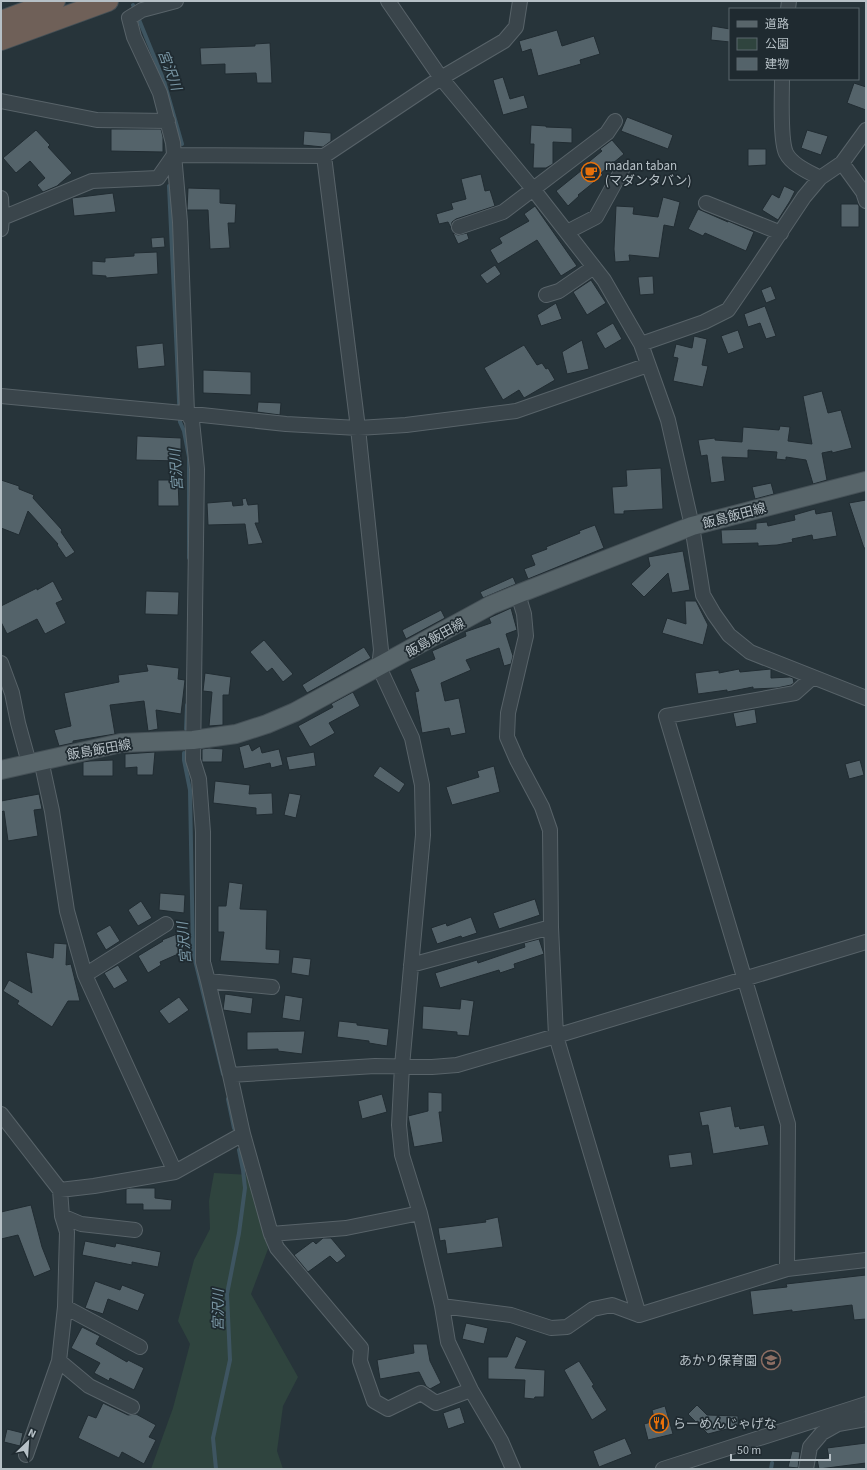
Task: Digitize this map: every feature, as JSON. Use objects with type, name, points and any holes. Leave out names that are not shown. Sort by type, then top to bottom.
[{"type":"highway","points":[[1,21],[55,1]]},
{"type":"highway","points":[[1,40],[108,1]]},
{"type":"main road","name":"飯島飯田線","points":[[1,770],[121,743],[193,740],[236,734],[267,724],[295,712],[492,606],[518,594],[692,526],[866,481]]},
{"type":"street","points":[[176,1],[137,13],[129,18],[134,36],[160,93],[168,121],[173,143],[180,222],[185,413],[192,420],[197,468],[193,760],[199,780],[203,832],[203,962],[243,1134],[271,1234],[277,1248],[361,1348],[360,1361],[374,1401],[388,1409],[420,1393],[436,1403],[471,1390]]},
{"type":"street","points":[[388,1],[441,78],[533,189],[604,280],[640,344],[668,420],[692,526],[704,595],[714,614],[729,635],[750,652],[866,698]]},
{"type":"street","points":[[174,155],[324,156],[441,78],[504,41],[516,27],[520,1]]},
{"type":"street","points":[[782,80],[783,135],[786,152],[796,164],[820,178]]},
{"type":"street","points":[[1,101],[97,120],[168,121]]},
{"type":"street","points":[[459,227],[503,212],[607,133],[615,121]]},
{"type":"street","points":[[640,344],[704,322],[728,310],[804,197],[820,178],[842,163],[866,130]]},
{"type":"street","points":[[1,198],[2,223],[92,181],[158,178],[174,155]]},
{"type":"street","points":[[324,156],[358,428],[381,650],[379,667],[412,738],[422,785],[423,835],[402,1066],[399,1125],[402,1155],[420,1213],[442,1306],[448,1342],[471,1390],[513,1469]]},
{"type":"street","points":[[842,163],[863,192],[866,201]]},
{"type":"street","points":[[567,232],[596,217],[622,170]]},
{"type":"street","points":[[706,203],[781,233]]},
{"type":"street","points":[[546,294],[559,291],[594,267]]},
{"type":"street","points":[[1,396],[286,424],[358,428],[516,411],[648,365]]},
{"type":"street","points":[[518,594],[524,614],[526,636],[508,713],[507,736],[517,760],[542,807],[550,830],[550,928],[556,1036],[639,1314]]},
{"type":"street","points":[[1,663],[12,693],[18,723],[35,762],[52,811],[68,912],[85,976],[175,1172]]},
{"type":"street","points":[[787,1269],[788,1124],[666,716],[794,693],[813,677]]},
{"type":"street","points":[[85,976],[166,924]]},
{"type":"street","points":[[411,965],[550,928]]},
{"type":"street","points":[[230,1075],[375,1066],[432,1067],[457,1065],[866,942]]},
{"type":"street","points":[[208,981],[272,987]]},
{"type":"street","points":[[1,1114],[60,1190],[62,1216],[67,1232],[65,1307],[59,1361],[26,1456]]},
{"type":"street","points":[[60,1190],[94,1186],[175,1172],[243,1134]]},
{"type":"street","points":[[271,1234],[346,1228],[420,1213]]},
{"type":"street","points":[[62,1216],[81,1224],[135,1230]]},
{"type":"street","points":[[442,1306],[511,1315],[551,1328],[567,1327],[593,1309],[612,1305],[639,1314],[787,1269],[866,1260]]},
{"type":"street","points":[[65,1307],[140,1348]]},
{"type":"street","points":[[59,1361],[89,1386],[132,1407]]},
{"type":"street","points":[[663,1469],[866,1404]]},
{"type":"street","points":[[806,1469],[810,1447],[822,1433],[838,1424],[866,1419]]},
{"type":"green space","points":[[214,1173],[250,1175],[268,1249],[251,1294],[298,1377],[283,1406],[277,1451],[283,1469],[151,1469],[173,1408],[190,1344],[178,1321],[194,1260],[210,1229],[209,1201]]},
{"type":"building","points":[[712,26],[729,29],[729,42],[711,40]]},
{"type":"building","points":[[557,30],[562,46],[594,36],[600,54],[580,60],[581,64],[538,76],[531,49],[522,52],[519,41]]},
{"type":"building","points":[[270,43],[272,83],[257,83],[256,73],[225,74],[225,64],[201,65],[200,48],[255,46],[255,44]]},
{"type":"building","points":[[503,77],[510,99],[524,95],[528,108],[503,115],[493,80]]},
{"type":"building","points":[[854,83],[866,87],[866,110],[847,103]]},
{"type":"building","points":[[627,117],[673,135],[668,149],[621,131]]},
{"type":"building","points":[[531,125],[572,128],[572,143],[553,142],[553,164],[546,168],[533,168],[534,144],[530,144]]},
{"type":"building","points":[[111,129],[161,129],[163,137],[163,152],[111,151]]},
{"type":"building","points":[[36,130],[50,145],[48,147],[72,173],[57,186],[43,192],[37,185],[45,178],[30,161],[16,173],[3,158]]},
{"type":"building","points":[[807,130],[828,136],[821,155],[801,148]]},
{"type":"building","points":[[304,131],[331,133],[331,141],[323,147],[303,145]]},
{"type":"building","points":[[612,140],[624,154],[601,173],[603,175],[578,195],[579,196],[568,206],[556,191],[582,170],[579,170],[602,151],[600,149]]},
{"type":"building","points":[[748,149],[766,149],[766,165],[748,166]]},
{"type":"building","points":[[481,174],[485,191],[490,190],[495,206],[456,219],[452,222],[451,228],[448,222],[439,224],[436,214],[453,209],[451,203],[466,199],[461,179]]},
{"type":"building","points":[[784,186],[795,191],[778,220],[762,210],[772,194],[779,198]]},
{"type":"building","points":[[188,188],[220,189],[220,203],[236,204],[235,223],[228,223],[230,248],[210,249],[208,210],[187,210]]},
{"type":"building","points":[[113,193],[116,212],[74,216],[72,198]]},
{"type":"building","points":[[663,197],[680,202],[674,227],[664,225],[659,258],[629,255],[630,261],[615,262],[614,249],[616,206],[634,207],[633,214],[658,217]]},
{"type":"building","points":[[841,204],[858,204],[859,227],[841,227]]},
{"type":"building","points":[[535,206],[577,266],[561,276],[537,240],[498,264],[490,250],[502,243],[499,238],[529,221],[524,214]]},
{"type":"building","points":[[698,209],[754,232],[746,251],[705,233],[703,236],[688,229]]},
{"type":"building","points":[[453,233],[458,235],[467,233],[469,239],[458,244]]},
{"type":"building","points":[[164,237],[165,247],[152,248],[151,238]]},
{"type":"building","points":[[157,252],[158,274],[106,278],[106,276],[92,275],[92,261],[105,262],[105,258],[134,256],[134,253]]},
{"type":"building","points":[[495,265],[501,274],[487,284],[480,275]]},
{"type":"building","points":[[653,276],[654,294],[640,295],[638,277]]},
{"type":"building","points":[[591,280],[606,303],[587,315],[573,292]]},
{"type":"building","points":[[771,286],[776,299],[766,303],[761,290]]},
{"type":"building","points":[[556,303],[562,319],[541,326],[537,315]]},
{"type":"building","points":[[765,306],[776,336],[766,339],[760,323],[748,327],[744,314]]},
{"type":"building","points":[[613,323],[622,339],[605,349],[596,333]]},
{"type":"building","points":[[738,330],[744,348],[728,354],[721,336]]},
{"type":"building","points":[[694,336],[707,339],[702,365],[708,366],[703,387],[673,381],[678,358],[673,357],[676,344],[692,348]]},
{"type":"building","points":[[582,340],[589,369],[567,374],[562,352]]},
{"type":"building","points":[[163,343],[165,366],[138,369],[136,346]]},
{"type":"building","points":[[524,345],[537,365],[542,363],[546,369],[548,368],[555,380],[524,398],[519,390],[503,400],[484,368]]},
{"type":"building","points":[[203,370],[251,372],[251,395],[203,393]]},
{"type":"building","points":[[822,391],[828,413],[841,410],[852,448],[832,453],[832,451],[822,453],[827,480],[813,484],[806,460],[786,457],[786,460],[776,459],[777,452],[748,450],[748,458],[722,457],[725,481],[711,483],[707,455],[701,456],[698,440],[715,438],[715,440],[742,442],[743,427],[779,430],[780,426],[790,427],[788,441],[812,444],[803,396]]},
{"type":"building","points":[[258,402],[281,403],[280,415],[257,412]]},
{"type":"building","points":[[137,436],[181,438],[181,461],[136,460]]},
{"type":"building","points":[[661,468],[663,509],[624,511],[624,514],[614,514],[612,487],[627,486],[626,470]]},
{"type":"building","points":[[1,480],[19,486],[19,489],[34,495],[33,498],[62,530],[61,532],[75,552],[66,558],[57,545],[58,544],[28,511],[19,535],[1,528]]},
{"type":"building","points":[[158,480],[178,480],[179,506],[158,506]]},
{"type":"building","points":[[771,483],[774,494],[755,499],[752,487]]},
{"type":"building","points":[[246,498],[248,505],[258,504],[259,523],[255,523],[263,543],[248,545],[245,524],[208,525],[207,503],[232,501],[233,506],[243,505],[242,499]]},
{"type":"building","points":[[866,500],[866,548],[864,548],[849,503]]},
{"type":"building","points":[[815,509],[816,514],[832,511],[837,536],[813,540],[812,535],[792,539],[793,542],[777,545],[758,546],[758,543],[722,544],[721,530],[756,529],[756,523],[767,522],[768,526],[795,520],[794,515]]},
{"type":"building","points":[[595,525],[604,548],[528,579],[524,569],[535,565],[531,555],[580,533],[579,531]]},
{"type":"building","points":[[683,551],[690,590],[672,593],[668,573],[644,597],[631,584],[650,566],[648,557]]},
{"type":"building","points":[[513,577],[516,584],[483,598],[480,592]]},
{"type":"building","points":[[53,581],[63,600],[56,603],[66,623],[45,634],[37,619],[7,634],[1,622],[1,606]]},
{"type":"building","points":[[146,591],[179,592],[178,615],[145,614]]},
{"type":"building","points":[[685,601],[696,601],[708,625],[703,645],[662,633],[667,618],[686,624]]},
{"type":"building","points":[[511,608],[517,630],[506,634],[513,656],[511,664],[504,666],[499,648],[466,660],[471,670],[441,683],[445,701],[459,698],[466,733],[451,736],[449,728],[422,733],[415,692],[419,691],[410,669],[435,659],[432,651],[466,636],[465,632],[491,623],[489,618]]},
{"type":"building","points":[[441,610],[445,618],[406,639],[402,630]]},
{"type":"building","points":[[264,640],[293,674],[283,682],[272,668],[267,672],[250,652]]},
{"type":"building","points":[[364,647],[371,658],[307,693],[302,685]]},
{"type":"building","points":[[146,664],[179,668],[178,679],[185,680],[181,714],[156,710],[158,729],[148,731],[144,701],[110,705],[115,734],[73,741],[73,743],[59,746],[54,730],[71,726],[64,693],[119,682],[118,675],[148,671]]},
{"type":"building","points":[[739,669],[740,672],[771,669],[771,678],[790,677],[793,678],[794,683],[777,688],[753,689],[753,687],[727,692],[727,690],[698,694],[695,673],[719,670],[719,673]]},
{"type":"building","points":[[205,673],[231,677],[229,695],[223,695],[223,725],[209,726],[212,692],[203,691]]},
{"type":"building","points":[[353,692],[360,706],[329,723],[335,733],[310,747],[298,726],[333,707],[331,704]]},
{"type":"building","points":[[755,709],[757,723],[736,727],[733,713]]},
{"type":"building","points":[[249,744],[252,751],[260,746],[262,753],[279,749],[283,765],[271,768],[270,763],[244,769],[239,747]]},
{"type":"building","points":[[202,749],[223,749],[222,762],[202,762]]},
{"type":"building","points":[[155,752],[153,775],[137,775],[137,767],[125,768],[125,754]]},
{"type":"building","points":[[314,752],[316,766],[289,770],[286,757]]},
{"type":"building","points":[[113,760],[113,776],[83,776],[83,762]]},
{"type":"building","points":[[860,760],[864,775],[849,779],[845,764]]},
{"type":"building","points":[[380,766],[405,784],[399,793],[373,776]]},
{"type":"building","points":[[494,766],[500,792],[452,805],[446,787],[479,777],[477,771]]},
{"type":"building","points":[[215,781],[250,785],[249,794],[272,793],[273,814],[256,815],[256,808],[213,803]]},
{"type":"building","points":[[289,793],[301,795],[296,818],[284,815]]},
{"type":"building","points":[[39,794],[42,809],[34,810],[38,836],[8,841],[4,811],[1,812],[1,801]]},
{"type":"building","points":[[229,882],[243,884],[240,909],[267,910],[266,949],[280,950],[279,964],[220,961],[224,932],[218,932],[218,906],[226,906]]},
{"type":"building","points":[[160,893],[185,895],[184,913],[159,910]]},
{"type":"building","points":[[535,899],[540,915],[499,929],[493,913]]},
{"type":"building","points":[[141,901],[152,918],[138,926],[128,910]]},
{"type":"building","points":[[471,917],[477,933],[462,938],[461,936],[437,944],[431,928],[446,923],[447,926]]},
{"type":"building","points":[[110,925],[120,941],[106,950],[96,933]]},
{"type":"building","points":[[177,934],[185,951],[160,962],[161,965],[148,973],[138,956],[163,941],[162,940]]},
{"type":"building","points":[[539,939],[544,954],[514,964],[515,968],[500,973],[499,970],[440,988],[435,973],[477,960],[478,963],[525,947],[524,943]]},
{"type":"building","points":[[54,943],[67,944],[66,965],[71,964],[80,1001],[68,1001],[52,1027],[17,1004],[19,1001],[3,991],[9,980],[32,993],[26,952],[53,958]]},
{"type":"building","points":[[293,957],[311,959],[309,976],[291,973]]},
{"type":"building","points":[[118,965],[128,981],[114,989],[104,973]]},
{"type":"building","points":[[225,994],[253,998],[251,1014],[223,1010]]},
{"type":"building","points":[[285,995],[303,998],[300,1021],[282,1018]]},
{"type":"building","points":[[179,997],[189,1010],[169,1024],[159,1011]]},
{"type":"building","points":[[461,999],[474,1001],[469,1036],[457,1035],[457,1032],[422,1029],[423,1006],[460,1009]]},
{"type":"building","points":[[339,1021],[389,1029],[387,1046],[369,1043],[369,1041],[337,1037]]},
{"type":"building","points":[[305,1031],[302,1054],[278,1051],[278,1049],[247,1050],[247,1032]]},
{"type":"building","points":[[428,1092],[442,1093],[442,1112],[439,1112],[443,1142],[414,1147],[408,1116],[428,1111]]},
{"type":"building","points":[[382,1094],[387,1112],[362,1119],[358,1101]]},
{"type":"building","points":[[731,1106],[735,1127],[739,1126],[740,1129],[764,1125],[769,1145],[713,1154],[708,1125],[702,1126],[699,1112]]},
{"type":"building","points":[[691,1152],[693,1165],[670,1168],[668,1155]]},
{"type":"building","points":[[155,1188],[155,1198],[172,1200],[171,1210],[143,1210],[143,1204],[126,1204],[126,1189]]},
{"type":"building","points":[[31,1205],[42,1247],[51,1270],[34,1277],[18,1235],[1,1239],[1,1212]]},
{"type":"building","points":[[498,1217],[503,1247],[447,1254],[445,1240],[440,1241],[438,1228],[486,1222],[485,1220]]},
{"type":"building","points":[[323,1238],[331,1238],[346,1256],[337,1263],[330,1256],[308,1272],[294,1255],[313,1241],[316,1244]]},
{"type":"building","points":[[85,1241],[115,1247],[116,1243],[161,1252],[158,1267],[132,1262],[132,1265],[82,1255]]},
{"type":"building","points":[[866,1275],[866,1319],[854,1320],[852,1305],[753,1315],[750,1291],[787,1287],[786,1284]]},
{"type":"building","points":[[95,1281],[120,1290],[122,1285],[145,1294],[138,1311],[108,1299],[103,1314],[85,1308]]},
{"type":"building","points":[[466,1323],[488,1328],[484,1344],[462,1339]]},
{"type":"building","points":[[82,1327],[100,1336],[96,1344],[127,1362],[128,1360],[144,1368],[134,1390],[110,1378],[109,1381],[94,1373],[100,1363],[71,1348]]},
{"type":"building","points":[[516,1336],[527,1341],[515,1368],[545,1370],[544,1397],[535,1397],[534,1399],[524,1398],[525,1380],[488,1379],[488,1357],[507,1357]]},
{"type":"building","points":[[413,1344],[427,1344],[430,1361],[441,1383],[430,1389],[426,1386],[419,1372],[380,1379],[377,1360],[414,1353]]},
{"type":"building","points":[[579,1361],[607,1410],[592,1420],[564,1370]]},
{"type":"building","points":[[103,1403],[128,1415],[136,1414],[156,1425],[149,1437],[156,1440],[144,1464],[122,1452],[119,1458],[78,1438],[88,1415],[96,1418]]},
{"type":"building","points":[[697,1405],[707,1415],[738,1416],[738,1426],[708,1434],[688,1414]]},
{"type":"building","name":"らーめんじゃげな","points":[[665,1406],[673,1434],[648,1440],[644,1424],[655,1421],[652,1410]]},
{"type":"building","points":[[460,1407],[465,1423],[448,1429],[443,1413]]},
{"type":"building","points":[[7,1429],[23,1433],[20,1446],[4,1442]]},
{"type":"building","points":[[625,1438],[632,1454],[599,1467],[593,1451]]},
{"type":"building","points":[[866,1443],[866,1463],[819,1469],[817,1459],[829,1458],[827,1448]]},
{"type":"building","points":[[792,1451],[800,1452],[798,1468],[788,1467]]},
{"type":"waterway","name":"宮沢川","points":[[133,5],[164,81],[182,144]]},
{"type":"waterway","name":"宮沢川","points":[[169,186],[180,422],[184,431],[189,457],[189,558]]},
{"type":"waterway","name":"宮沢川","points":[[186,729],[187,705]]},
{"type":"waterway","name":"宮沢川","points":[[184,753],[190,790],[193,952],[223,1074]]},
{"type":"waterway","name":"宮沢川","points":[[228,1099],[234,1128]]},
{"type":"waterway","name":"宮沢川","points":[[216,1469],[213,1438],[230,1360],[227,1294],[239,1233],[245,1188],[239,1150]]},
{"type":"waterway","points":[[771,1469],[772,1463]]},
{"type":"place","name":"madan taban (マダンタバン)","points":[[591,172]]},
{"type":"place","name":"あかり保育園","points":[[771,1360]]},
{"type":"place","name":"らーめんじゃげな","points":[[659,1423]]}]
